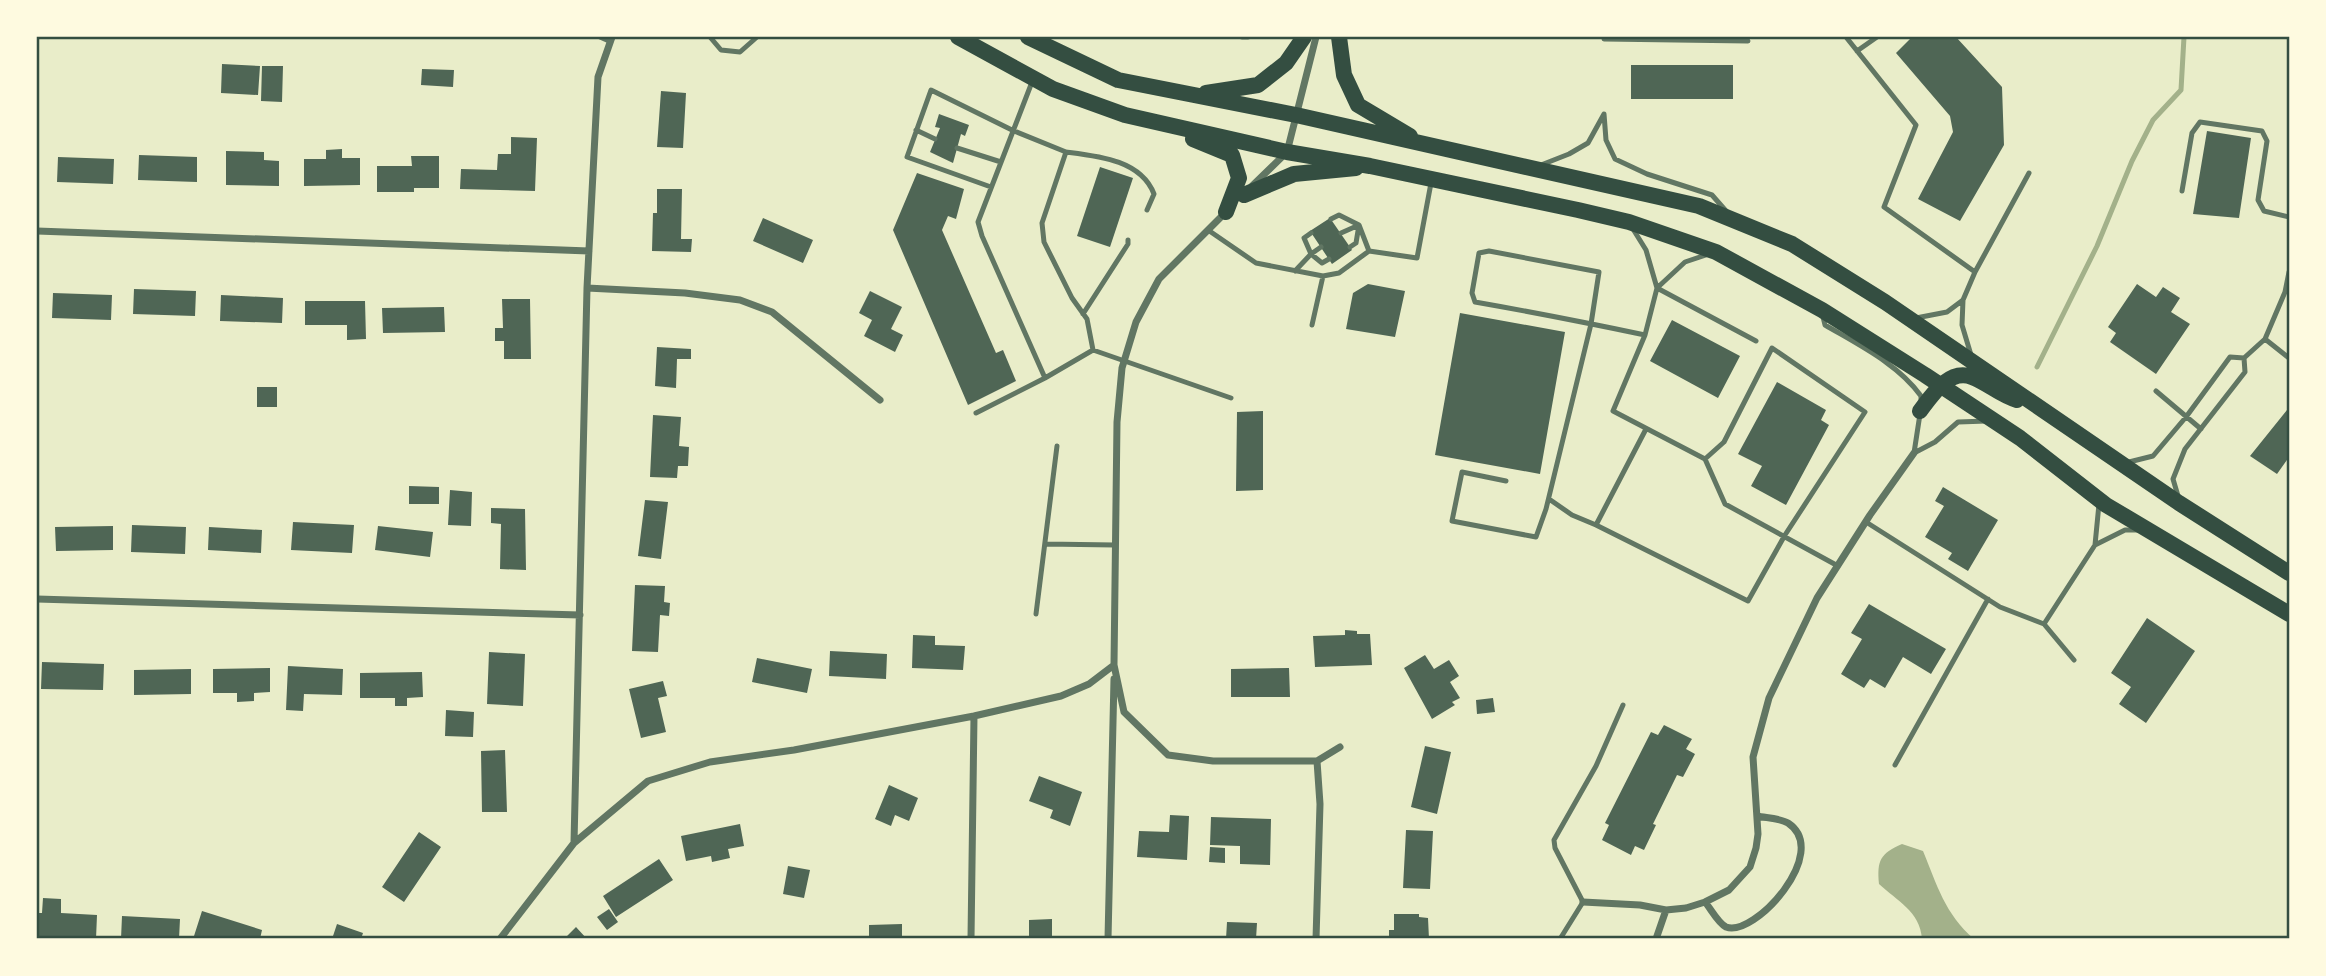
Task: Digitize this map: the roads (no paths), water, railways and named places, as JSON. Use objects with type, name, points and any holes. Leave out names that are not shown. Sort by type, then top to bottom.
[{"type":"main road","points":[[958,37],[1052,89],[1232,155],[1239,178],[1226,212]]},
{"type":"main road","points":[[1028,37],[1118,80],[1296,115],[1699,206],[1792,244],[1910,318],[2179,503],[2289,573]]},
{"type":"main road","points":[[1193,95],[1258,85],[1286,63],[1304,37]]},
{"type":"main road","points":[[1339,37],[1344,75],[1359,105],[1421,143]]},
{"type":"main road","points":[[1125,115],[1287,152],[1370,166],[1629,222],[1716,252],[1822,310],[2020,438],[2099,500],[2289,614]]},
{"type":"main road","points":[[1244,195],[1294,174],[1370,166]]},
{"type":"main road","points":[[1920,411],[1948,379],[1958,375],[1972,376],[2004,396],[2036,405]]},
{"type":"street","points":[[1108,939],[1117,422],[1124,363],[1136,322],[1159,279],[1287,152],[1315,37]]},
{"type":"street","points":[[574,844],[587,288],[598,77],[610,39]]},
{"type":"street","points":[[37,231],[589,251]]},
{"type":"street","points":[[587,288],[685,293],[740,300],[772,313],[880,400]]},
{"type":"street","points":[[1583,902],[1640,905],[1666,910],[1686,908],[1729,890],[1750,867],[1756,848],[1754,757],[1769,698],[1818,598],[1914,453]]},
{"type":"street","points":[[37,599],[580,615]]},
{"type":"street","points":[[500,939],[574,844],[648,781],[710,762],[794,750],[974,716],[1061,696],[1089,684],[1114,665]]},
{"type":"street","points":[[1114,665],[1124,712],[1168,755],[1213,761],[1317,761],[1340,747]]},
{"type":"street","points":[[971,939],[974,716]]},
{"type":"street","points":[[1316,939],[1320,804],[1317,761]]},
{"type":"street","points":[[1705,902],[1721,923],[1728,928],[1737,927],[1753,919],[1776,900],[1790,881],[1800,860],[1802,847],[1795,829],[1786,822],[1757,816]]},
{"type":"street","points":[[1656,939],[1666,910]]},
{"type":"lane","points":[[600,37],[610,39]]},
{"type":"lane","points":[[710,37],[721,50],[740,52],[757,37]]},
{"type":"lane","points":[[1242,37],[1248,37]]},
{"type":"lane","points":[[1846,37],[1916,125],[1884,207],[1975,272]]},
{"type":"lane","points":[[1857,51],[1877,37]]},
{"type":"lane","points":[[1604,39],[1748,41]]},
{"type":"lane","points":[[1034,79],[978,222],[1045,378]]},
{"type":"lane","points":[[991,187],[907,157],[931,90],[1013,131],[1066,152],[1126,164],[1149,181],[1154,194],[1147,210]]},
{"type":"lane","points":[[1533,169],[1588,143],[1604,114],[1606,139],[1615,159],[1647,174],[1712,195],[1735,221]]},
{"type":"lane","points":[[2182,191],[2192,133],[2200,122],[2262,131],[2267,141],[2258,200],[2264,211],[2289,217]]},
{"type":"lane","points":[[916,130],[935,139]]},
{"type":"lane","points":[[957,148],[1001,162]]},
{"type":"lane","points":[[1066,152],[1042,223],[1044,242],[1072,298],[1087,319],[1093,350]]},
{"type":"lane","points":[[1973,362],[1962,325],[1964,300],[1975,272],[2029,173]]},
{"type":"lane","points":[[1208,230],[1256,263],[1323,276],[1339,273],[1369,251],[1417,258],[1432,179]]},
{"type":"lane","points":[[1331,219],[1339,215],[1359,225],[1369,251]]},
{"type":"lane","points":[[1629,222],[1646,250],[1657,288],[1644,335],[1613,411],[1705,459],[1726,504],[1838,566]]},
{"type":"lane","points":[[1341,233],[1359,225]]},
{"type":"lane","points":[[1350,247],[1356,243],[1359,225]]},
{"type":"lane","points":[[1311,233],[1304,238],[1311,254],[1322,263],[1329,259]]},
{"type":"lane","points":[[1083,314],[1128,240]]},
{"type":"lane","points":[[1295,271],[1321,247]]},
{"type":"lane","points":[[1506,481],[1462,472],[1452,521],[1536,537],[1549,499],[1591,324],[1599,272],[1489,251],[1479,253],[1472,293],[1475,302],[1591,324],[1644,335]]},
{"type":"lane","points":[[1657,288],[1685,262],[1716,252]]},
{"type":"lane","points":[[2122,463],[2153,456],[2186,417],[2230,357],[2244,358],[2265,339],[2285,292],[2289,272]]},
{"type":"lane","points":[[1312,325],[1323,276]]},
{"type":"lane","points":[[1657,288],[1756,341]]},
{"type":"lane","points":[[1910,318],[1947,312],[1964,300]]},
{"type":"lane","points":[[1822,310],[1825,325],[1872,353],[1910,381],[1921,396],[1914,453]]},
{"type":"lane","points":[[2265,339],[2289,358]]},
{"type":"lane","points":[[1549,499],[1572,515],[1748,601],[1785,535],[1865,412],[1772,348],[1724,442],[1705,459]]},
{"type":"lane","points":[[976,413],[1093,350]]},
{"type":"lane","points":[[1093,350],[1124,363],[1231,397]]},
{"type":"lane","points":[[2179,503],[2173,479],[2186,449],[2245,372],[2244,358]]},
{"type":"lane","points":[[2156,391],[2201,429]]},
{"type":"lane","points":[[1914,453],[1935,442],[1958,422],[1995,421]]},
{"type":"lane","points":[[1596,525],[1646,429]]},
{"type":"lane","points":[[1036,614],[1057,446]]},
{"type":"lane","points":[[2044,624],[2095,545],[2099,500]]},
{"type":"lane","points":[[1866,522],[2000,607],[2044,624],[2074,660]]},
{"type":"lane","points":[[2095,545],[2125,530],[2148,530]]},
{"type":"lane","points":[[1045,544],[1115,545]]},
{"type":"lane","points":[[1895,765],[1988,599]]},
{"type":"lane","points":[[1560,939],[1583,902],[1555,848],[1554,840],[1596,766],[1623,705]]},
{"type":"waterway","points":[[2037,367],[2097,246],[2132,161],[2153,120],[2181,90],[2184,37]]}]
